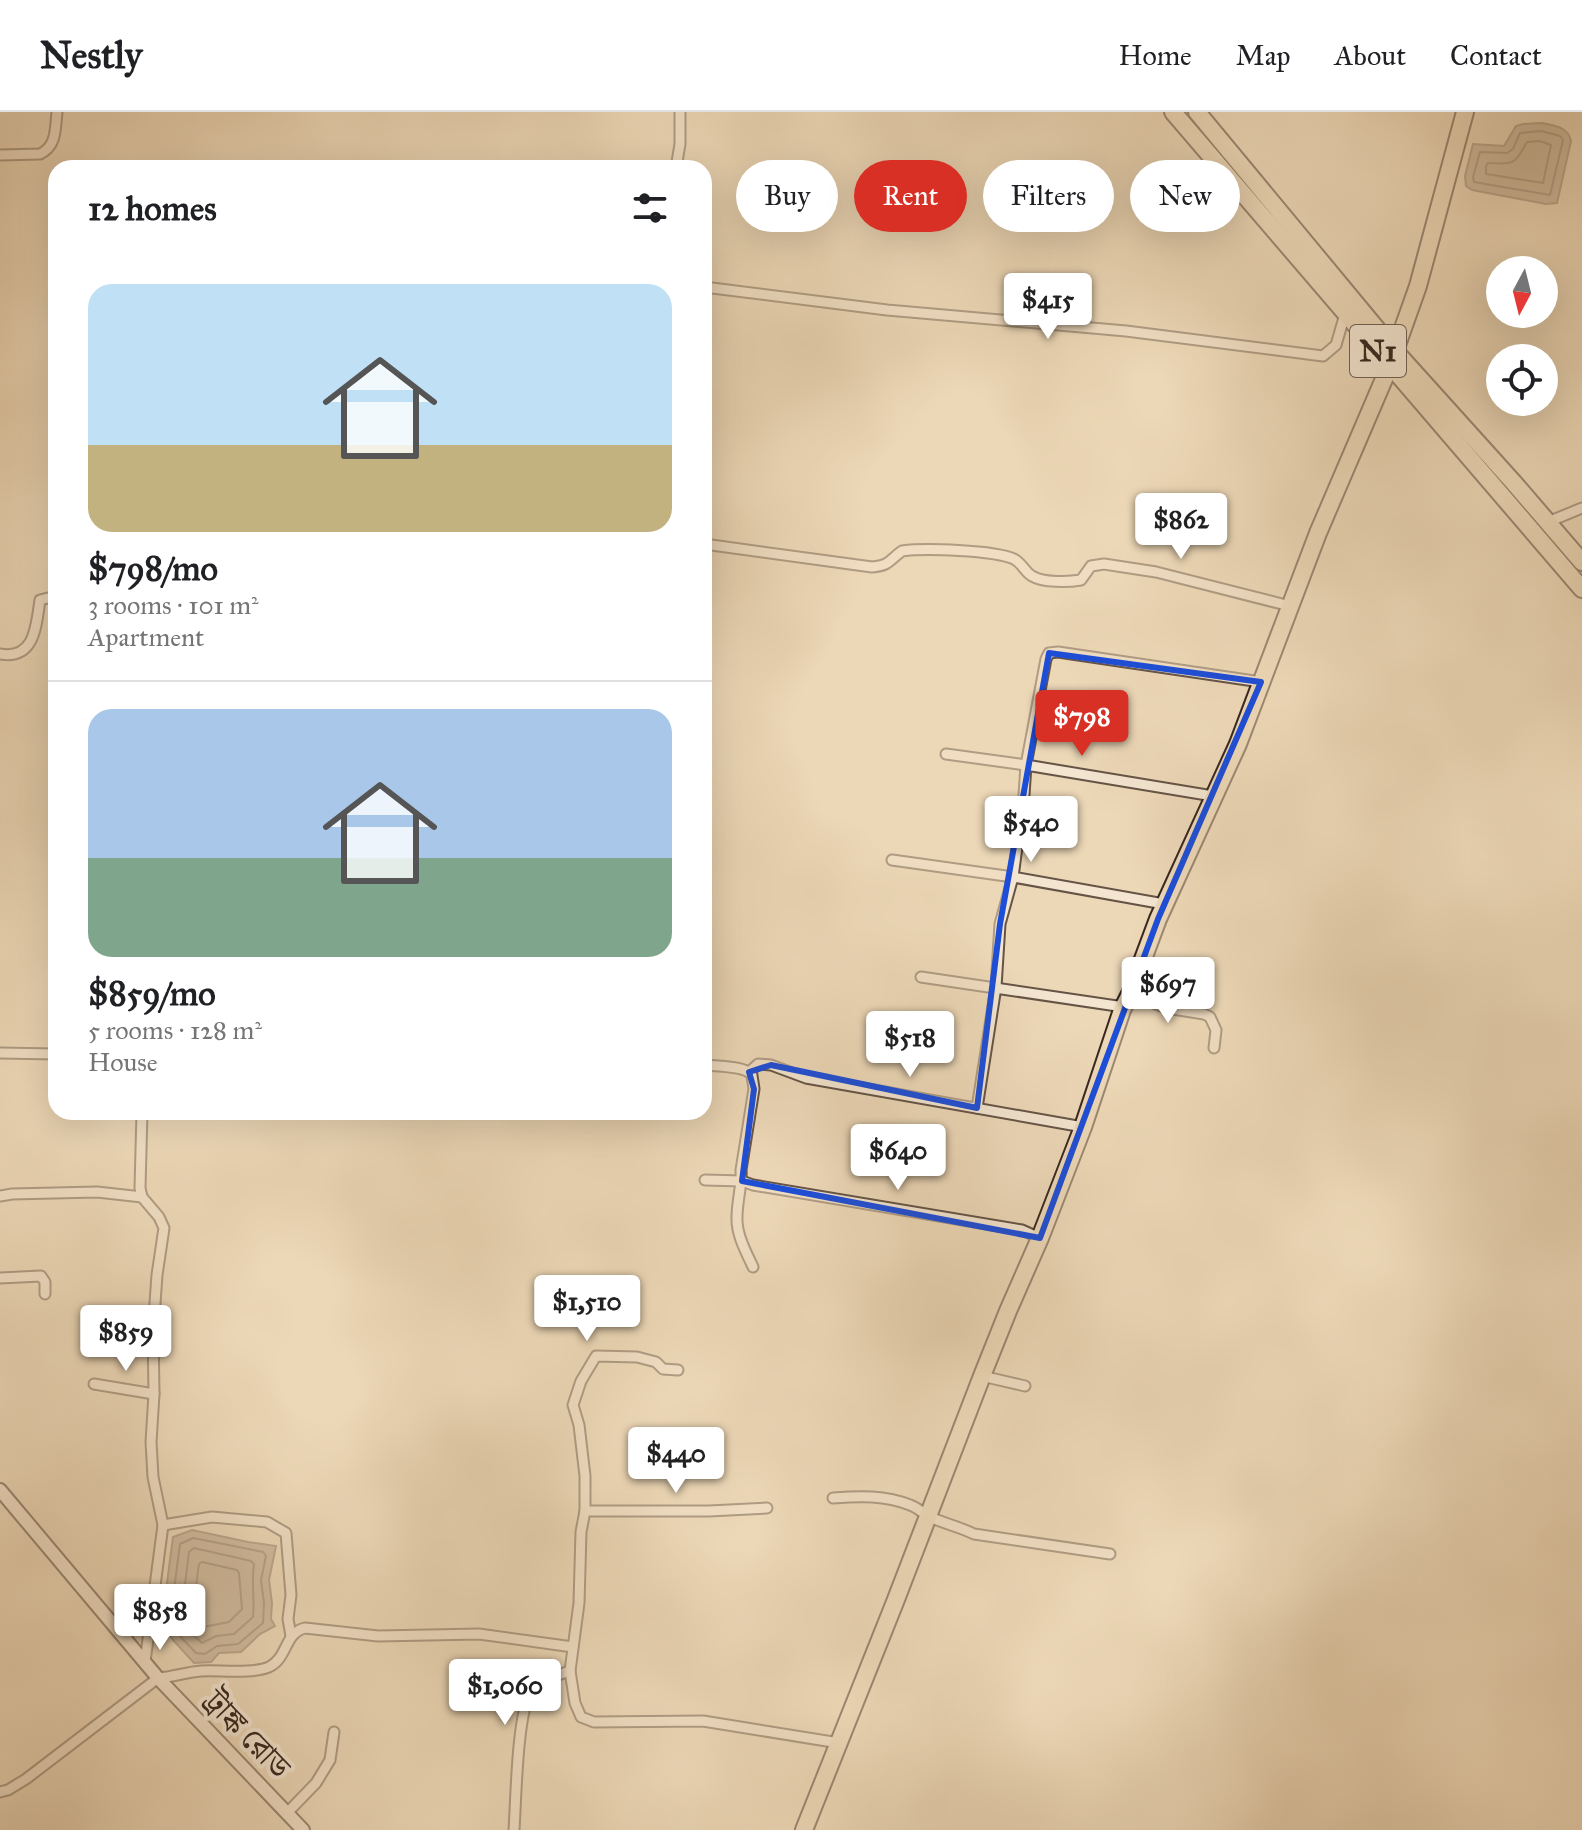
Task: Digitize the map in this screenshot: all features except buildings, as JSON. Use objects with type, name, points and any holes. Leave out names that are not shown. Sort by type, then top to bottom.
[{"type":"highway","name":"N1","points":[[1173,112],[1346,313],[1393,358],[1582,562]]},
{"type":"highway","name":"N1","points":[[1197,112],[1582,589]]},
{"type":"highway","points":[[804,1830],[982,1376],[1040,1238],[1083,1127],[1122,1010],[1164,904],[1238,744],[1318,533],[1393,358],[1418,286],[1465,112]]},
{"type":"main road","name":"ট্রাঙ্ক রোড","points":[[0,1490],[158,1678],[303,1830]]},
{"type":"street","points":[[0,155],[40,154],[46,151],[54,138],[57,112]]},
{"type":"street","points":[[677,160],[680,112]]},
{"type":"street","points":[[712,288],[887,310],[1126,331],[1323,356],[1336,345],[1346,313]]},
{"type":"street","points":[[1548,522],[1582,508]]},
{"type":"street","points":[[712,545],[872,567],[891,562],[902,551],[978,552],[1014,559],[1032,576],[1053,581],[1081,580],[1091,566],[1104,564],[1156,572],[1290,606]]},
{"type":"street","points":[[0,654],[18,654],[27,648],[40,600],[48,598]]},
{"type":"street","points":[[977,1108],[996,987],[1000,924],[1013,877],[1026,765],[1049,653],[1261,682]]},
{"type":"street","points":[[946,754],[1213,796]]},
{"type":"street","points":[[892,860],[1013,877],[1164,904]]},
{"type":"street","points":[[921,977],[1117,1006],[1122,1010]]},
{"type":"street","points":[[1130,994],[1166,1008],[1210,1017],[1216,1030],[1214,1048]]},
{"type":"street","points":[[0,1053],[48,1054]]},
{"type":"street","points":[[749,1072],[758,1064],[771,1065],[806,1078],[1083,1127]]},
{"type":"street","points":[[712,1066],[733,1067],[752,1076],[754,1089],[736,1220],[741,1242],[753,1267]]},
{"type":"street","points":[[142,1120],[139,1178],[142,1197],[164,1228],[153,1331],[151,1442],[153,1477],[163,1525],[145,1662]]},
{"type":"street","points":[[705,1180],[742,1181],[1022,1230],[1040,1238]]},
{"type":"street","points":[[0,1196],[97,1192],[142,1197]]},
{"type":"street","points":[[0,1278],[41,1276],[45,1282],[45,1294]]},
{"type":"street","points":[[678,1370],[663,1369],[656,1362],[637,1357],[596,1356],[581,1381],[573,1405],[584,1463],[585,1511],[581,1532],[579,1603],[570,1671],[575,1703],[581,1717],[594,1722],[703,1721],[839,1743]]},
{"type":"street","points":[[982,1376],[1025,1386]]},
{"type":"street","points":[[94,1384],[154,1394]]},
{"type":"street","points":[[833,1498],[886,1497],[974,1534],[1110,1554]]},
{"type":"street","points":[[585,1511],[767,1508]]},
{"type":"street","points":[[163,1525],[212,1517],[267,1522],[286,1533],[291,1636]]},
{"type":"street","points":[[0,1792],[26,1779],[158,1678],[197,1671],[230,1672],[267,1668],[278,1662],[297,1630],[305,1628],[378,1636],[479,1634],[573,1647]]},
{"type":"street","points":[[514,1830],[522,1718],[530,1694],[541,1682],[570,1671]]},
{"type":"street","points":[[287,1813],[316,1783],[330,1760],[334,1732]]},
{"type":"highlighted area","points":[[1049,653],[1261,682],[1158,919],[1040,1238],[742,1181],[754,1089],[749,1072],[771,1065],[977,1108],[1000,924]]},
{"type":"water","points":[[1542,123],[1564,130],[1571,141],[1557,203],[1546,204],[1472,190],[1466,186],[1465,176],[1473,144],[1504,146],[1516,126]]},
{"type":"water","points":[[192,1530],[276,1546],[269,1580],[271,1619],[275,1626],[260,1634],[241,1652],[219,1653],[211,1662],[194,1663],[173,1640],[162,1621],[173,1537]]}]
